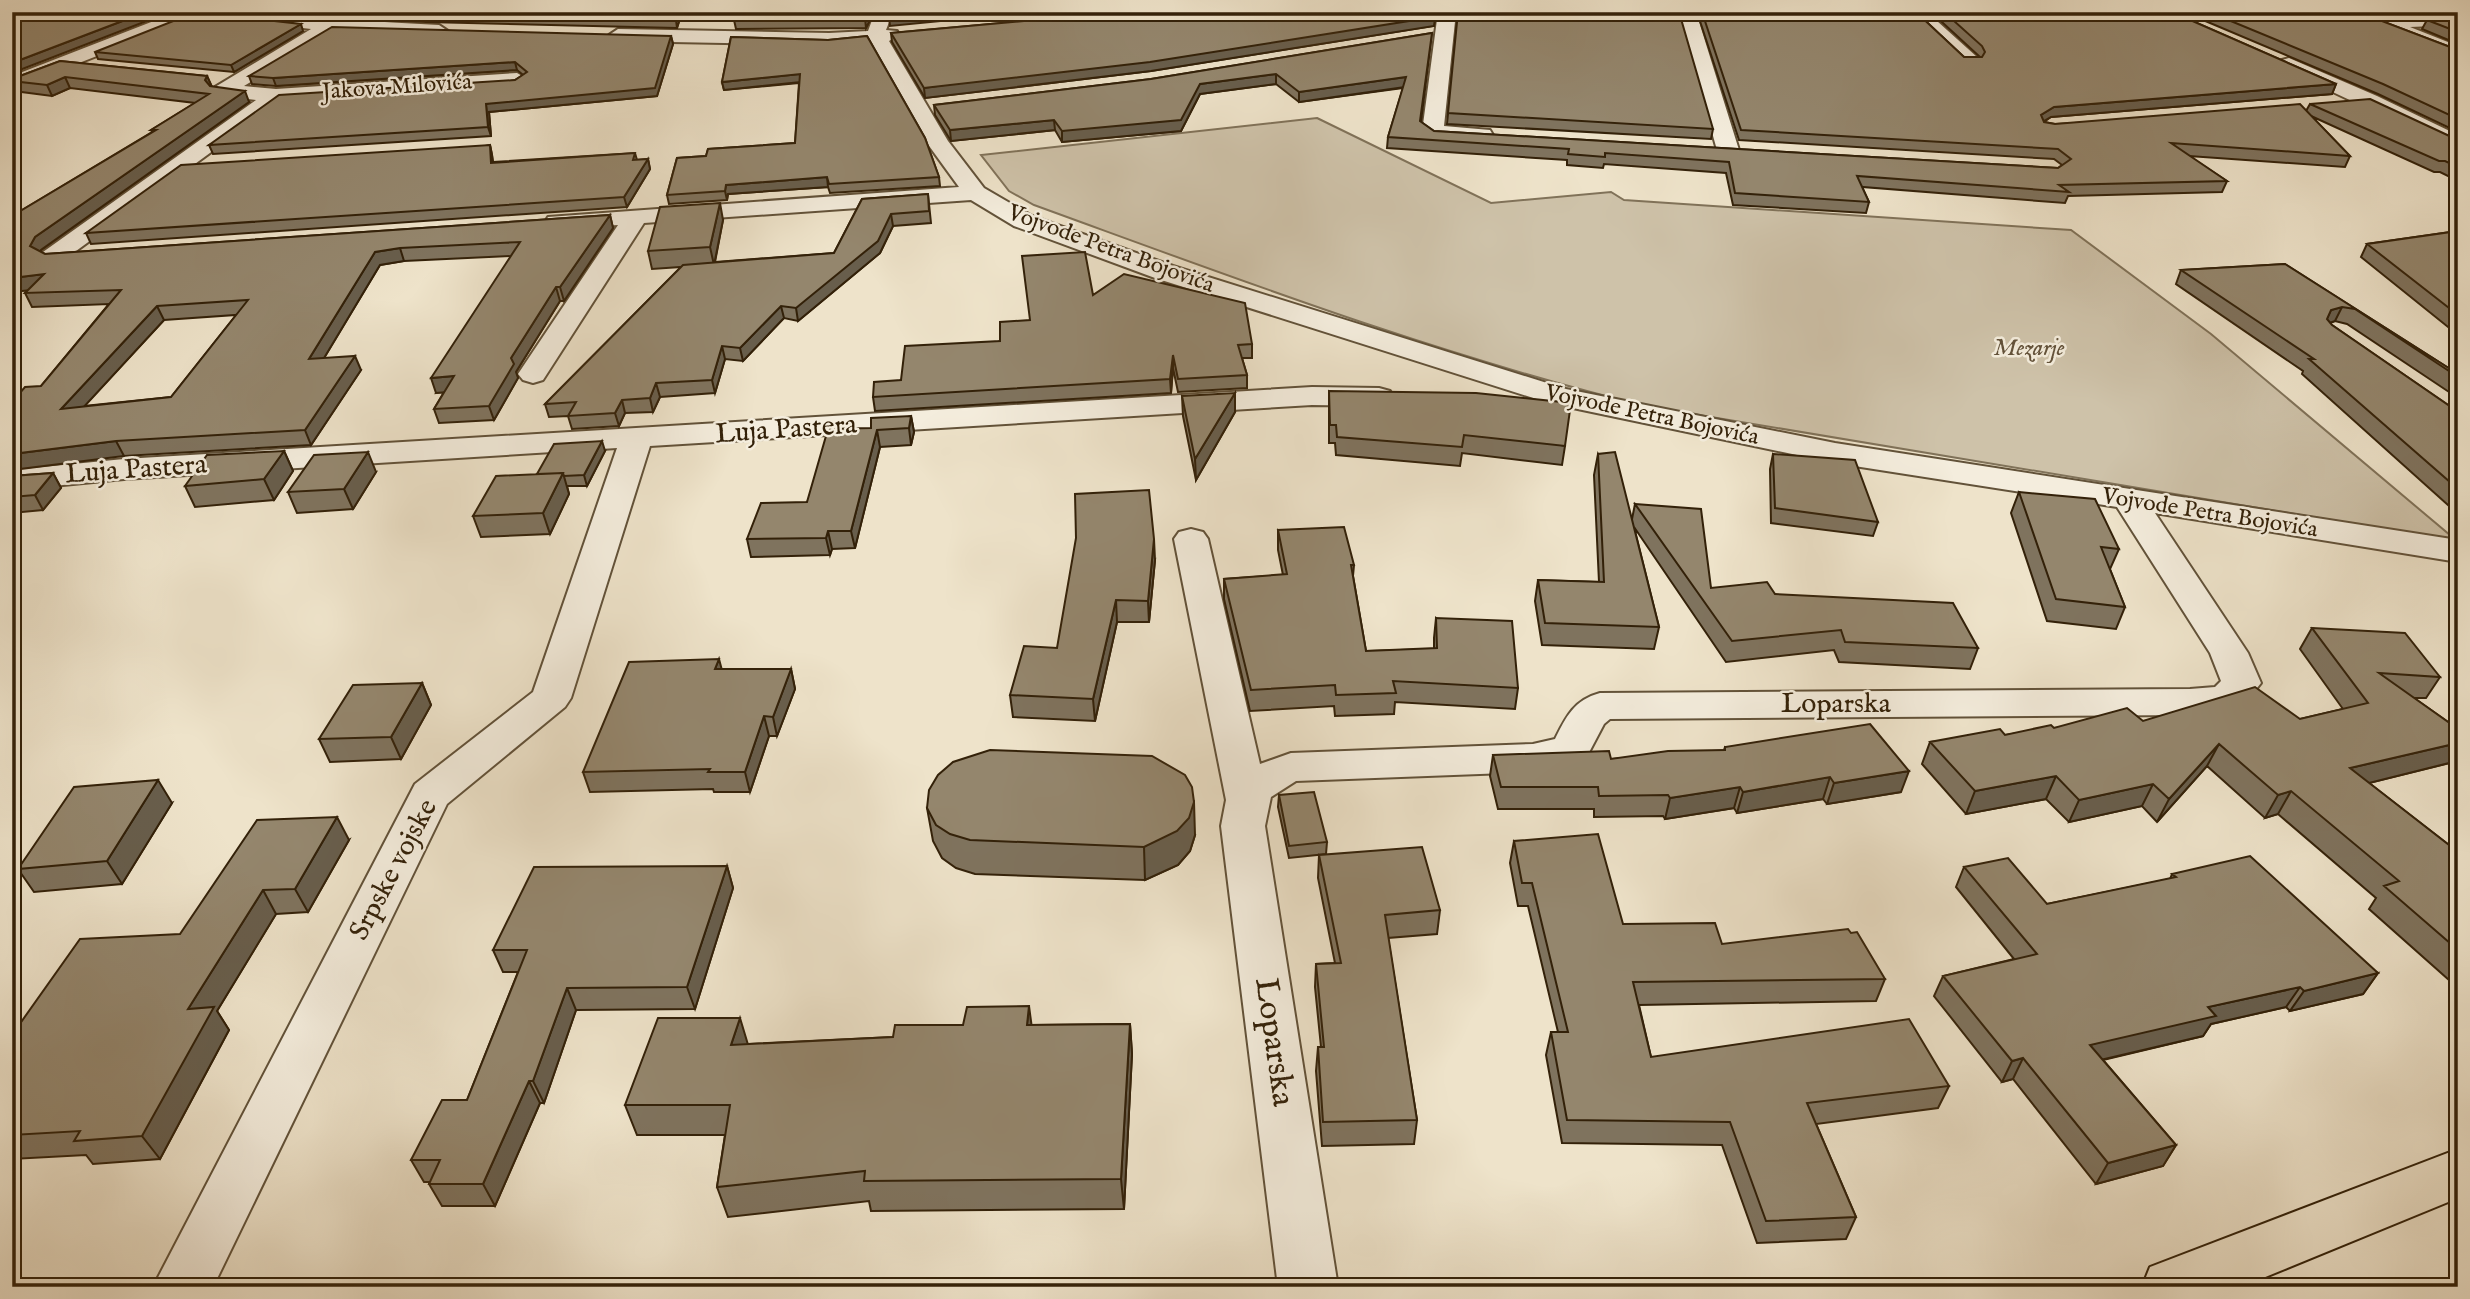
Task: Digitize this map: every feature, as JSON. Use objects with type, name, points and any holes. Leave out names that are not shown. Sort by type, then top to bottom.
[{"type":"main road","points":[[2171,1287],[2458,1173]]},
{"type":"street","points":[[12,83],[194,12]]},
{"type":"street","points":[[205,12],[330,26],[453,31]]},
{"type":"street","points":[[288,21],[312,12]]},
{"type":"street","points":[[1688,12],[1728,150]]},
{"type":"street","points":[[1916,12],[1970,61]]},
{"type":"street","points":[[657,36],[677,20]]},
{"type":"street","points":[[2458,20],[2382,23],[2458,53]]},
{"type":"street","points":[[1419,37],[1446,22]]},
{"type":"street","points":[[1446,22],[1433,132],[1500,136]]},
{"type":"street","points":[[603,34],[739,39],[880,25],[911,33]]},
{"type":"street","name":"Vojvode Petra Bojovića","points":[[880,25],[932,106],[938,143],[976,193],[1023,221],[1164,272],[1560,397],[1835,453],[2130,502],[2458,551]]},
{"type":"street","name":"Jakova Milovića","points":[[330,26],[222,91],[276,95],[517,79]]},
{"type":"street","points":[[2272,57],[2370,100],[2458,144]]},
{"type":"street","points":[[62,64],[102,68]]},
{"type":"street","points":[[210,78],[237,81]]},
{"type":"street","points":[[93,254],[52,257],[276,95]]},
{"type":"street","points":[[2329,103],[2370,100]]},
{"type":"street","points":[[1702,148],[1756,151]]},
{"type":"street","points":[[178,166],[219,163]]},
{"type":"street","points":[[530,224],[976,193]]},
{"type":"street","points":[[533,374],[636,217]]},
{"type":"street","name":"Luja Pastera","points":[[12,480],[124,469],[1312,396],[1409,397]]},
{"type":"street","points":[[1464,397],[1560,397]]},
{"type":"street","name":"Srpske vojske","points":[[182,1287],[429,795],[551,698],[636,439]]},
{"type":"street","name":"Loparska","points":[[1246,797],[1267,776],[1291,767],[1533,758],[1570,750],[1587,716],[1600,706],[2176,702],[2227,699],[2241,682],[2229,653],[2130,502]]},
{"type":"street","name":"Loparska","points":[[1191,539],[1246,797],[1243,826],[1308,1287]]},
{"type":"green space","name":"Mezarje","points":[[1317,118],[1491,203],[1611,192],[1624,200],[2071,230],[2211,334],[2457,541],[1645,406],[1567,386],[1337,314],[1034,205],[1009,191],[981,155]]},
{"type":"building","points":[[146,12],[12,63],[12,13]]},
{"type":"building","points":[[196,12],[301,24],[231,65],[95,52]]},
{"type":"building","points":[[377,12],[678,12],[676,20]]},
{"type":"building","points":[[736,12],[868,12],[865,18],[734,20]]},
{"type":"building","points":[[890,12],[938,12],[889,17]]},
{"type":"building","points":[[1089,12],[1435,12],[1434,17],[1150,62],[924,88],[891,33]]},
{"type":"building","points":[[1458,12],[1679,12],[1713,129],[1448,113]]},
{"type":"building","points":[[1702,12],[1916,12],[1964,57],[1982,57],[1985,52],[1982,46],[1944,12],[2172,12],[2336,84],[2054,107],[2041,115],[2044,122],[2055,124],[2300,104],[2350,156],[2171,143],[2227,181],[2059,185],[2069,192],[1857,176],[1869,202],[1735,193],[1729,162],[1605,153],[1605,157],[1568,154],[1569,149],[1388,137],[1406,77],[1299,92],[1276,74],[1200,84],[1181,120],[1062,131],[1054,120],[950,130],[934,105],[1151,79],[1432,33],[1420,121],[1434,131],[2058,168],[2071,159],[2058,149],[1741,130]]},
{"type":"building","points":[[2209,12],[2376,12],[2374,13],[2379,20],[2458,50],[2458,119],[2383,84]]},
{"type":"building","points":[[2458,18],[2458,32],[2427,20]]},
{"type":"building","points":[[332,27],[671,36],[655,88],[486,104],[488,127],[209,145],[279,95],[515,80],[527,72],[515,62],[273,78],[249,76]]},
{"type":"building","points":[[867,36],[925,138],[939,177],[829,184],[827,177],[726,185],[725,191],[667,195],[677,158],[706,156],[708,149],[795,143],[800,74],[722,82],[731,37],[828,40]]},
{"type":"building","points":[[60,61],[207,76],[205,80],[210,86],[245,91],[35,237],[30,246],[45,254],[610,215],[560,287],[556,287],[511,358],[514,364],[489,406],[434,409],[454,376],[431,378],[520,242],[400,248],[375,252],[309,359],[355,356],[305,430],[116,441],[12,454],[12,402],[25,387],[41,386],[121,290],[25,293],[44,274],[12,278],[12,216],[156,130],[151,130],[209,94],[65,77],[47,85],[12,79]],"holes":[[[248,300],[171,397],[61,409],[157,306]]]},
{"type":"building","points":[[2370,99],[2458,140],[2458,167],[2310,104]]},
{"type":"building","points":[[490,145],[491,163],[635,153],[633,160],[648,159],[624,197],[86,233],[181,165]]},
{"type":"building","points":[[928,194],[929,211],[891,214],[878,241],[796,308],[781,306],[740,348],[722,346],[712,380],[656,383],[650,398],[622,400],[615,413],[568,416],[576,402],[545,404],[683,265],[834,253],[862,199]]},
{"type":"building","points":[[720,203],[710,247],[648,251],[660,207]]},
{"type":"building","points":[[2458,231],[2458,315],[2367,244]]},
{"type":"building","points":[[1085,252],[1093,295],[1124,274],[1245,303],[1252,344],[1238,345],[1247,375],[1178,379],[1173,355],[1170,379],[873,397],[874,382],[901,380],[905,346],[1000,341],[1000,322],[1030,320],[1022,256]]},
{"type":"building","points":[[2285,264],[2458,374],[2458,377],[2355,309],[2342,307],[2331,310],[2327,319],[2332,325],[2454,409],[2458,409],[2458,489],[2309,359],[2314,359],[2181,270]]},
{"type":"building","points":[[1329,391],[1476,393],[1571,403],[1565,446],[1464,435],[1462,447],[1337,437],[1336,425],[1330,425]]},
{"type":"building","points":[[1235,393],[1195,459],[1182,396]]},
{"type":"building","points":[[911,416],[909,428],[877,430],[851,531],[828,531],[826,538],[747,539],[761,503],[807,502],[828,429],[871,428],[871,418]]},
{"type":"building","points":[[602,441],[584,475],[537,474],[554,444]]},
{"type":"building","points":[[284,451],[264,479],[185,486],[207,455]]},
{"type":"building","points":[[368,452],[344,489],[288,492],[314,455]]},
{"type":"building","points":[[1615,452],[1659,627],[1545,623],[1538,580],[1604,582],[1598,454]]},
{"type":"building","points":[[1773,454],[1855,460],[1878,522],[1775,508]]},
{"type":"building","points":[[53,473],[35,495],[12,497],[12,476]]},
{"type":"building","points":[[563,473],[543,513],[473,516],[496,476]]},
{"type":"building","points":[[1149,490],[1154,539],[1148,601],[1116,600],[1093,699],[1010,695],[1024,646],[1057,648],[1076,538],[1075,494]]},
{"type":"building","points":[[2019,492],[2095,499],[2119,549],[2101,547],[2125,607],[2056,599]]},
{"type":"building","points":[[1635,504],[1701,509],[1711,588],[1767,582],[1775,594],[1953,603],[1978,648],[1845,642],[1841,630],[1732,641]]},
{"type":"building","points":[[1344,527],[1354,565],[1351,565],[1366,651],[1437,648],[1436,618],[1512,621],[1518,688],[1393,681],[1396,693],[1336,695],[1335,685],[1251,690],[1224,579],[1287,574],[1278,530]]},
{"type":"building","points":[[2312,628],[2405,633],[2440,677],[2379,673],[2458,729],[2458,743],[2350,768],[2458,852],[2458,950],[2384,886],[2399,881],[2291,791],[2278,795],[2219,744],[2169,799],[2153,784],[2079,800],[2056,776],[1975,791],[1930,742],[2000,729],[2005,735],[2051,725],[2054,728],[2127,708],[2143,721],[2255,687],[2300,719],[2368,703]]},
{"type":"building","points":[[719,659],[715,669],[791,669],[773,717],[764,716],[745,772],[708,772],[710,769],[583,772],[629,662]]},
{"type":"building","points":[[422,683],[391,737],[319,739],[353,685]]},
{"type":"building","points":[[1870,724],[1909,771],[1834,783],[1830,777],[1743,792],[1740,787],[1670,798],[1668,795],[1599,796],[1598,787],[1501,787],[1493,755],[1609,751],[1611,759],[1668,751],[1725,750],[1725,747]]},
{"type":"building","points":[[990,750],[1152,756],[1185,775],[1192,787],[1194,802],[1189,818],[1177,831],[1144,847],[970,840],[950,834],[936,825],[927,808],[929,790],[938,775],[953,762]]},
{"type":"building","points":[[158,780],[107,861],[18,869],[74,787]]},
{"type":"building","points":[[1314,792],[1327,842],[1289,846],[1279,795]]},
{"type":"building","points":[[337,817],[295,889],[263,890],[188,1009],[214,1007],[142,1136],[74,1141],[80,1131],[12,1135],[12,1026],[19,1025],[80,939],[180,934],[257,820]]},
{"type":"building","points":[[1598,834],[1623,924],[1715,923],[1722,944],[1848,929],[1851,933],[1857,932],[1885,979],[1633,982],[1651,1057],[1909,1019],[1949,1086],[1807,1103],[1856,1217],[1766,1221],[1730,1122],[1567,1120],[1551,1032],[1568,1032],[1532,883],[1522,883],[1514,841]]},
{"type":"building","points":[[1422,847],[1440,910],[1385,915],[1417,1120],[1323,1122],[1318,1047],[1324,1047],[1316,964],[1341,963],[1319,855]]},
{"type":"building","points":[[2250,856],[2378,973],[2304,991],[2300,987],[2208,1007],[2216,1016],[2090,1045],[2176,1145],[2108,1163],[2023,1058],[2012,1061],[1943,976],[2037,954],[1964,867],[2008,858],[2047,904],[2176,877],[2172,874]]},
{"type":"building","points":[[727,866],[687,987],[567,988],[533,1081],[529,1081],[483,1184],[429,1184],[440,1160],[411,1160],[442,1100],[467,1100],[527,950],[493,950],[534,867]]},
{"type":"building","points":[[1029,1006],[1027,1025],[1130,1024],[1121,1179],[864,1181],[865,1171],[717,1187],[730,1105],[625,1105],[658,1018],[740,1018],[731,1045],[893,1037],[895,1025],[963,1025],[967,1007]]}]
